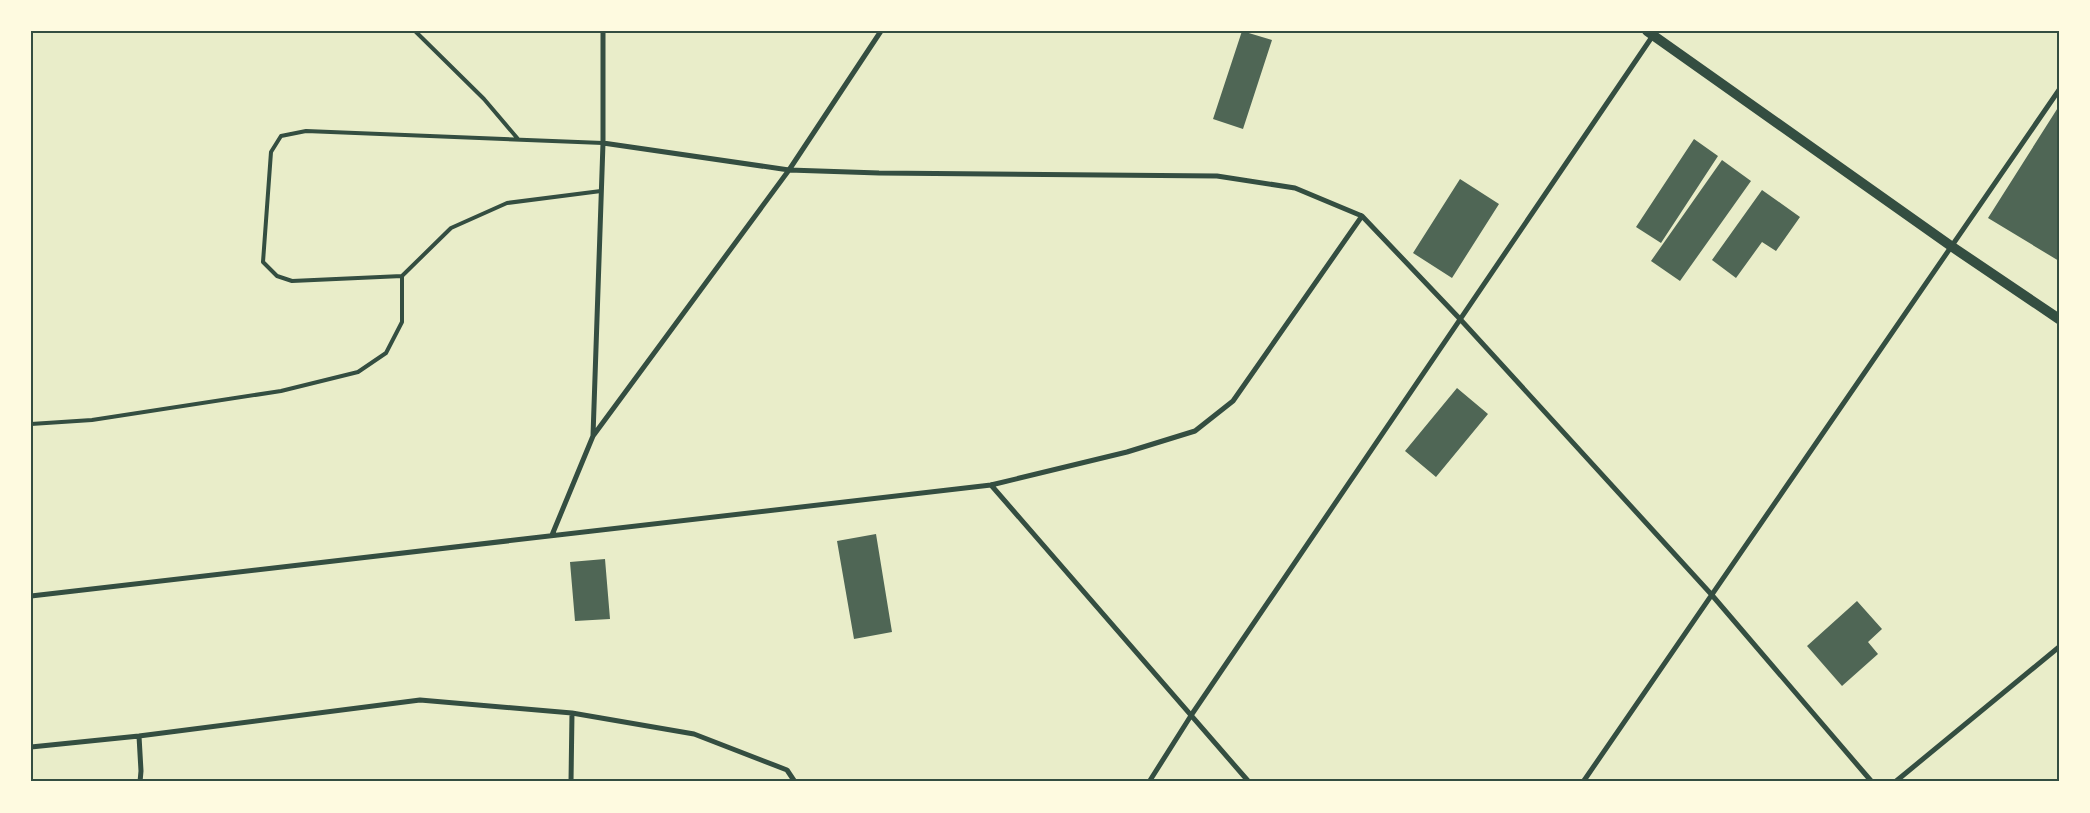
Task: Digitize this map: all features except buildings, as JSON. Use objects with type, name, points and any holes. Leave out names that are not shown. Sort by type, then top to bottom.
[{"type":"main road","points":[[1652,33],[1952,246],[2059,319]]},
{"type":"street","points":[[593,436],[603,143],[603,31]]},
{"type":"street","points":[[552,535],[593,436],[789,170],[881,31]]},
{"type":"street","points":[[1148,782],[1652,33]]},
{"type":"street","points":[[1583,782],[2059,90]]},
{"type":"street","points":[[603,143],[789,170],[879,173],[1218,176],[1295,188],[1362,216],[1711,594],[1872,782]]},
{"type":"street","points":[[31,596],[991,485],[1127,452],[1195,431],[1233,401],[1362,216]]},
{"type":"street","points":[[991,485],[1250,782]]},
{"type":"street","points":[[1895,782],[2059,647]]},
{"type":"street","points":[[31,747],[139,736],[420,700],[572,713],[694,734],[787,770],[795,782]]},
{"type":"street","points":[[571,782],[572,713]]},
{"type":"street","points":[[139,736],[140,782]]},
{"type":"lane","points":[[415,31],[484,99],[518,140]]},
{"type":"lane","points":[[601,191],[507,203],[451,228],[402,276],[292,281],[277,276],[263,262],[271,152],[281,136],[306,131],[603,143]]},
{"type":"lane","points":[[31,424],[92,420],[281,391],[358,372],[386,353],[402,322],[402,276]]}]
